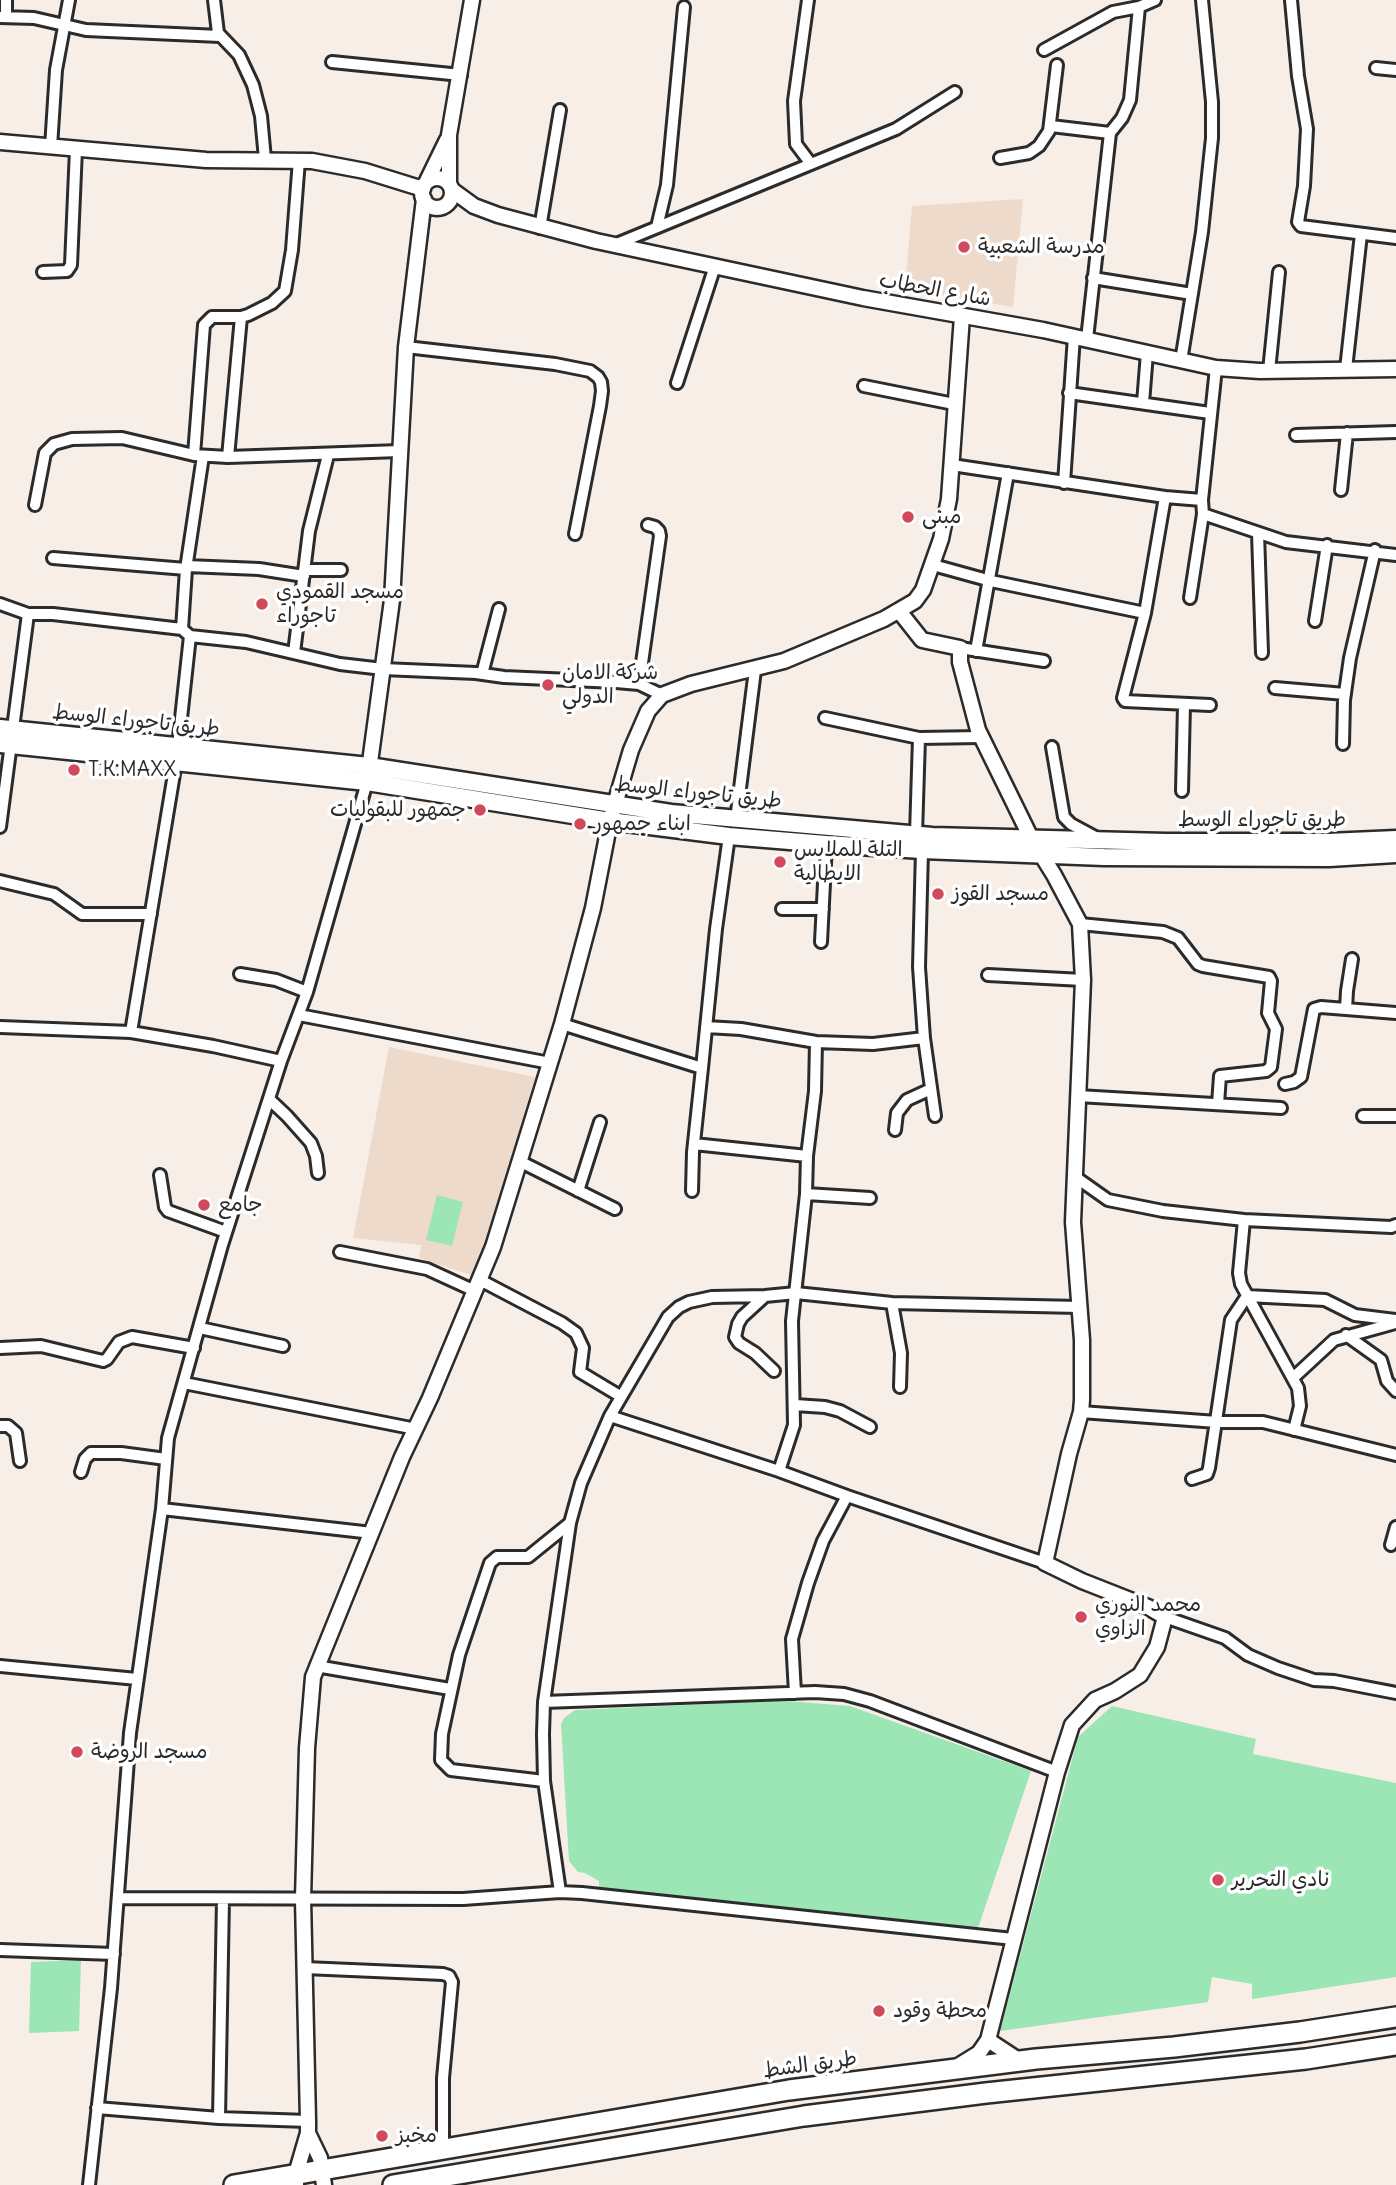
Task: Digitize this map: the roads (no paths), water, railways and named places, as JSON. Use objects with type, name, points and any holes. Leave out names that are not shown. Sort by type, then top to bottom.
[{"type":"highway","name":"طريق الشط","points":[[234,2185],[323,2177],[443,2148],[789,2090],[1020,2061],[1250,2038],[1396,2017]]},
{"type":"highway","points":[[393,2185],[804,2116],[986,2093],[1306,2059],[1396,2045]]},
{"type":"main road","name":"طريق تاجوراء الوسط","points":[[6,737],[177,754],[369,766],[612,813],[916,834],[1103,841],[1328,842],[1396,839]]},
{"type":"main road","points":[[177,754],[367,782],[612,813],[729,836],[826,844],[1041,854],[1329,858],[1396,854]]},
{"type":"street","points":[[6,0],[3,16],[34,18],[76,29],[220,36]]},
{"type":"street","points":[[51,147],[55,80],[69,0]]},
{"type":"street","points":[[215,0],[216,23],[220,36],[239,55],[253,85],[261,116],[265,159]]},
{"type":"street","points":[[89,2185],[114,1954],[136,1679],[162,1509],[172,1421],[226,1232],[281,1061],[307,992],[367,782],[392,600],[406,347],[424,190],[449,135],[472,0]]},
{"type":"street","points":[[808,0],[795,112],[796,144],[811,163]]},
{"type":"street","points":[[1044,50],[1113,6],[1139,7],[1155,0]]},
{"type":"street","points":[[1181,361],[1202,232],[1212,138],[1212,102],[1202,0]]},
{"type":"street","points":[[1291,0],[1298,75],[1307,129],[1298,222],[1301,226],[1396,239]]},
{"type":"street","points":[[657,227],[667,185],[684,7]]},
{"type":"street","points":[[1064,482],[1069,393],[1093,278],[1110,133],[1122,118],[1130,100],[1139,7]]},
{"type":"street","points":[[332,62],[461,75]]},
{"type":"street","points":[[1000,158],[1029,153],[1040,146],[1051,126],[1057,65]]},
{"type":"street","points":[[1376,68],[1396,70]]},
{"type":"street","points":[[614,245],[896,129],[955,92]]},
{"type":"street","points":[[540,228],[560,110]]},
{"type":"street","points":[[1051,126],[1110,133]]},
{"type":"street","points":[[419,244],[442,206],[451,199],[449,135]]},
{"type":"street","points":[[0,142],[206,160],[299,160],[365,171],[424,190]]},
{"type":"street","points":[[43,272],[67,271],[71,265],[76,149]]},
{"type":"street","points":[[131,1032],[177,754],[186,633],[186,568],[199,456],[204,326],[212,317],[241,317],[281,297],[288,284],[299,160]]},
{"type":"street","points":[[424,190],[439,178],[451,187]]},
{"type":"street","name":"شارع الحطاب","points":[[451,187],[474,206]]},
{"type":"street","points":[[424,190],[430,206],[442,206]]},
{"type":"street","name":"شارع الحطاب","points":[[442,206],[474,206],[540,228],[614,245],[863,298],[1080,338],[1216,368],[1269,371],[1396,369]]},
{"type":"street","points":[[1346,369],[1361,234]]},
{"type":"street","points":[[677,383],[715,266]]},
{"type":"street","points":[[1269,371],[1279,272]]},
{"type":"street","points":[[1093,278],[1192,294]]},
{"type":"street","points":[[296,2180],[308,2127],[303,1899],[307,1748],[316,1666],[493,1247],[562,1024],[593,908],[612,813],[636,736],[648,711],[662,695],[691,684],[784,662],[899,611],[915,601],[923,590],[941,539],[952,465],[962,316]]},
{"type":"street","points":[[228,457],[241,317]]},
{"type":"street","points":[[406,347],[555,364],[590,372],[598,377],[602,391],[600,406],[575,534]]},
{"type":"street","points":[[1143,403],[1147,353]]},
{"type":"street","points":[[1190,598],[1203,514],[1201,510],[1216,368]]},
{"type":"street","points":[[864,386],[954,404]]},
{"type":"street","points":[[1069,393],[1210,413]]},
{"type":"street","points":[[1296,435],[1396,432]]},
{"type":"street","points":[[1341,490],[1347,433]]},
{"type":"street","points":[[35,505],[43,459],[49,448],[61,441],[82,437],[122,438],[199,456],[328,455],[400,451]]},
{"type":"street","points":[[294,653],[312,519],[328,455]]},
{"type":"street","points":[[952,465],[1202,500]]},
{"type":"street","points":[[976,651],[1008,473]]},
{"type":"street","points":[[1165,496],[1145,613],[1124,700],[1210,705]]},
{"type":"street","points":[[1203,514],[1286,542],[1396,555]]},
{"type":"street","points":[[639,684],[660,536],[655,527],[648,525]]},
{"type":"street","points":[[1258,533],[1262,653]]},
{"type":"street","points":[[1315,621],[1327,545]]},
{"type":"street","points":[[1343,744],[1345,694],[1354,635],[1375,551]]},
{"type":"street","points":[[53,558],[304,573],[341,570]]},
{"type":"street","points":[[933,565],[990,581],[1145,613]]},
{"type":"street","points":[[0,604],[28,614],[53,614],[246,642],[340,664],[383,669],[639,684],[662,695]]},
{"type":"street","points":[[482,674],[499,609]]},
{"type":"street","points":[[899,611],[922,640],[1044,661]]},
{"type":"street","points":[[0,827],[6,737],[28,614]]},
{"type":"street","points":[[960,648],[960,662],[971,712],[981,737],[1031,838],[1080,924],[1083,980],[1073,1222],[1082,1340],[1082,1412],[1069,1454],[1045,1563]]},
{"type":"street","points":[[736,820],[755,670]]},
{"type":"street","points":[[1275,688],[1345,694]]},
{"type":"street","points":[[1182,792],[1184,705]]},
{"type":"street","points":[[825,718],[919,738],[981,737]]},
{"type":"street","points":[[916,834],[919,738]]},
{"type":"street","points":[[1052,747],[1064,817],[1071,824],[1103,841]]},
{"type":"street","points":[[692,1191],[706,1027],[729,836]]},
{"type":"street","points":[[821,942],[826,844]]},
{"type":"street","points":[[922,850],[919,967],[924,1038],[934,1116]]},
{"type":"street","points":[[0,881],[54,894],[82,914],[151,914]]},
{"type":"street","points":[[782,909],[823,909]]},
{"type":"street","points":[[1080,924],[1163,932],[1178,938],[1198,964],[1269,977],[1271,981],[1268,1013],[1276,1028],[1271,1067],[1266,1071],[1220,1076],[1218,1104]]},
{"type":"street","points":[[1346,1009],[1352,959]]},
{"type":"street","points":[[240,974],[276,981],[307,992]]},
{"type":"street","points":[[988,975],[1083,980]]},
{"type":"street","points":[[1285,1084],[1301,1077],[1314,1009],[1321,1007],[1396,1013]]},
{"type":"street","points":[[299,1015],[550,1063]]},
{"type":"street","points":[[562,1024],[702,1068]]},
{"type":"street","points":[[0,1027],[131,1032],[281,1061]]},
{"type":"street","points":[[706,1027],[741,1029],[816,1042],[873,1044],[924,1038]]},
{"type":"street","points":[[779,1471],[794,1425],[793,1321],[815,1091],[816,1042]]},
{"type":"street","points":[[895,1130],[897,1113],[907,1100],[931,1088]]},
{"type":"street","points":[[1078,1097],[1281,1108]]},
{"type":"street","points":[[269,1099],[311,1143],[318,1173]]},
{"type":"street","points":[[1363,1116],[1396,1116]]},
{"type":"street","points":[[578,1191],[600,1122]]},
{"type":"street","points":[[694,1144],[807,1156]]},
{"type":"street","points":[[519,1161],[615,1209]]},
{"type":"street","points":[[160,1175],[164,1207],[168,1212],[226,1232]]},
{"type":"street","points":[[1074,1176],[1108,1200],[1163,1211],[1244,1220],[1391,1227],[1396,1225]]},
{"type":"street","points":[[806,1194],[870,1198]]},
{"type":"street","points":[[1244,1220],[1239,1273],[1247,1296],[1293,1378],[1300,1397],[1294,1430]]},
{"type":"street","points":[[340,1252],[427,1269],[477,1285],[562,1323],[576,1333],[583,1348],[580,1372],[620,1396]]},
{"type":"street","points":[[561,1892],[544,1781],[544,1702],[570,1523],[581,1483],[610,1416],[668,1317],[679,1307],[712,1297],[796,1293],[892,1303],[1080,1307]]},
{"type":"street","points":[[765,1296],[742,1317],[735,1337],[774,1371]]},
{"type":"street","points":[[1247,1296],[1325,1300],[1355,1315],[1396,1321]]},
{"type":"street","points":[[1192,1479],[1207,1474],[1231,1320],[1247,1296]]},
{"type":"street","points":[[892,1303],[901,1353],[900,1387]]},
{"type":"street","points":[[1293,1378],[1334,1339],[1396,1321]]},
{"type":"street","points":[[200,1328],[283,1346]]},
{"type":"street","points":[[1346,1335],[1381,1360],[1387,1381],[1396,1391]]},
{"type":"street","points":[[0,1348],[41,1346],[103,1361],[120,1342],[132,1337],[194,1348]]},
{"type":"street","points":[[184,1383],[416,1429]]},
{"type":"street","points":[[795,1405],[840,1411],[870,1427]]},
{"type":"street","points":[[1082,1412],[1217,1422],[1263,1422],[1396,1455]]},
{"type":"street","points":[[610,1416],[1045,1563],[1148,1607],[1165,1617],[1225,1637],[1248,1655],[1278,1668],[1314,1680],[1367,1686],[1396,1693]]},
{"type":"street","points":[[0,1426],[8,1426],[16,1433],[20,1461]]},
{"type":"street","points":[[81,1472],[85,1459],[92,1454],[121,1453],[166,1459]]},
{"type":"street","points":[[795,1693],[792,1639],[822,1541],[847,1496]]},
{"type":"street","points":[[162,1509],[372,1533]]},
{"type":"street","points":[[544,1781],[457,1771],[447,1768],[440,1754],[450,1689],[475,1604],[492,1560],[497,1557],[528,1557],[570,1523]]},
{"type":"street","points":[[1391,1545],[1396,1527]]},
{"type":"street","points":[[953,2069],[979,2053],[988,2040],[1057,1772],[1072,1725],[1095,1700],[1115,1691],[1140,1675],[1147,1667],[1157,1647],[1165,1617]]},
{"type":"street","points":[[0,1666],[136,1679]]},
{"type":"street","points":[[316,1666],[450,1689]]},
{"type":"street","points":[[544,1702],[795,1693],[844,1694],[870,1701],[1057,1772]]},
{"type":"street","points":[[119,1898],[463,1899],[561,1892],[1013,1939]]},
{"type":"street","points":[[219,2118],[223,1899]]},
{"type":"street","points":[[0,1951],[114,1954]]},
{"type":"street","points":[[305,1968],[449,1976],[452,1982],[443,2078],[443,2148]]},
{"type":"street","points":[[988,2040],[1020,2061]]},
{"type":"street","points":[[97,2108],[308,2127]]},
{"type":"street","points":[[308,2127],[320,2158],[323,2177]]},
{"type":"place","name":"مدرسة الشعبية","points":[[964,247]]},
{"type":"place","name":"مبنى","points":[[908,517]]},
{"type":"place","name":"مسجد القمودي تاجوراء","points":[[262,604]]},
{"type":"place","name":"شركة الامان الدولي","points":[[548,685]]},
{"type":"place","name":"T.K.MAXX","points":[[74,770]]},
{"type":"place","name":"جمهور للبقوليات","points":[[480,810]]},
{"type":"place","name":"ابناء جمهور","points":[[580,824]]},
{"type":"place","name":"التلة للملابس الايطالية","points":[[780,862]]},
{"type":"place","name":"مسجد القوز","points":[[938,894]]},
{"type":"place","name":"جامع","points":[[204,1205]]},
{"type":"place","name":"محمد النوري الزاوي","points":[[1081,1617]]},
{"type":"place","name":"مسجد الروضة","points":[[77,1752]]},
{"type":"place","name":"نادي التحرير","points":[[1218,1880]]},
{"type":"place","name":"محطة وقود","points":[[879,2011]]},
{"type":"place","name":"مخبز","points":[[382,2136]]}]
